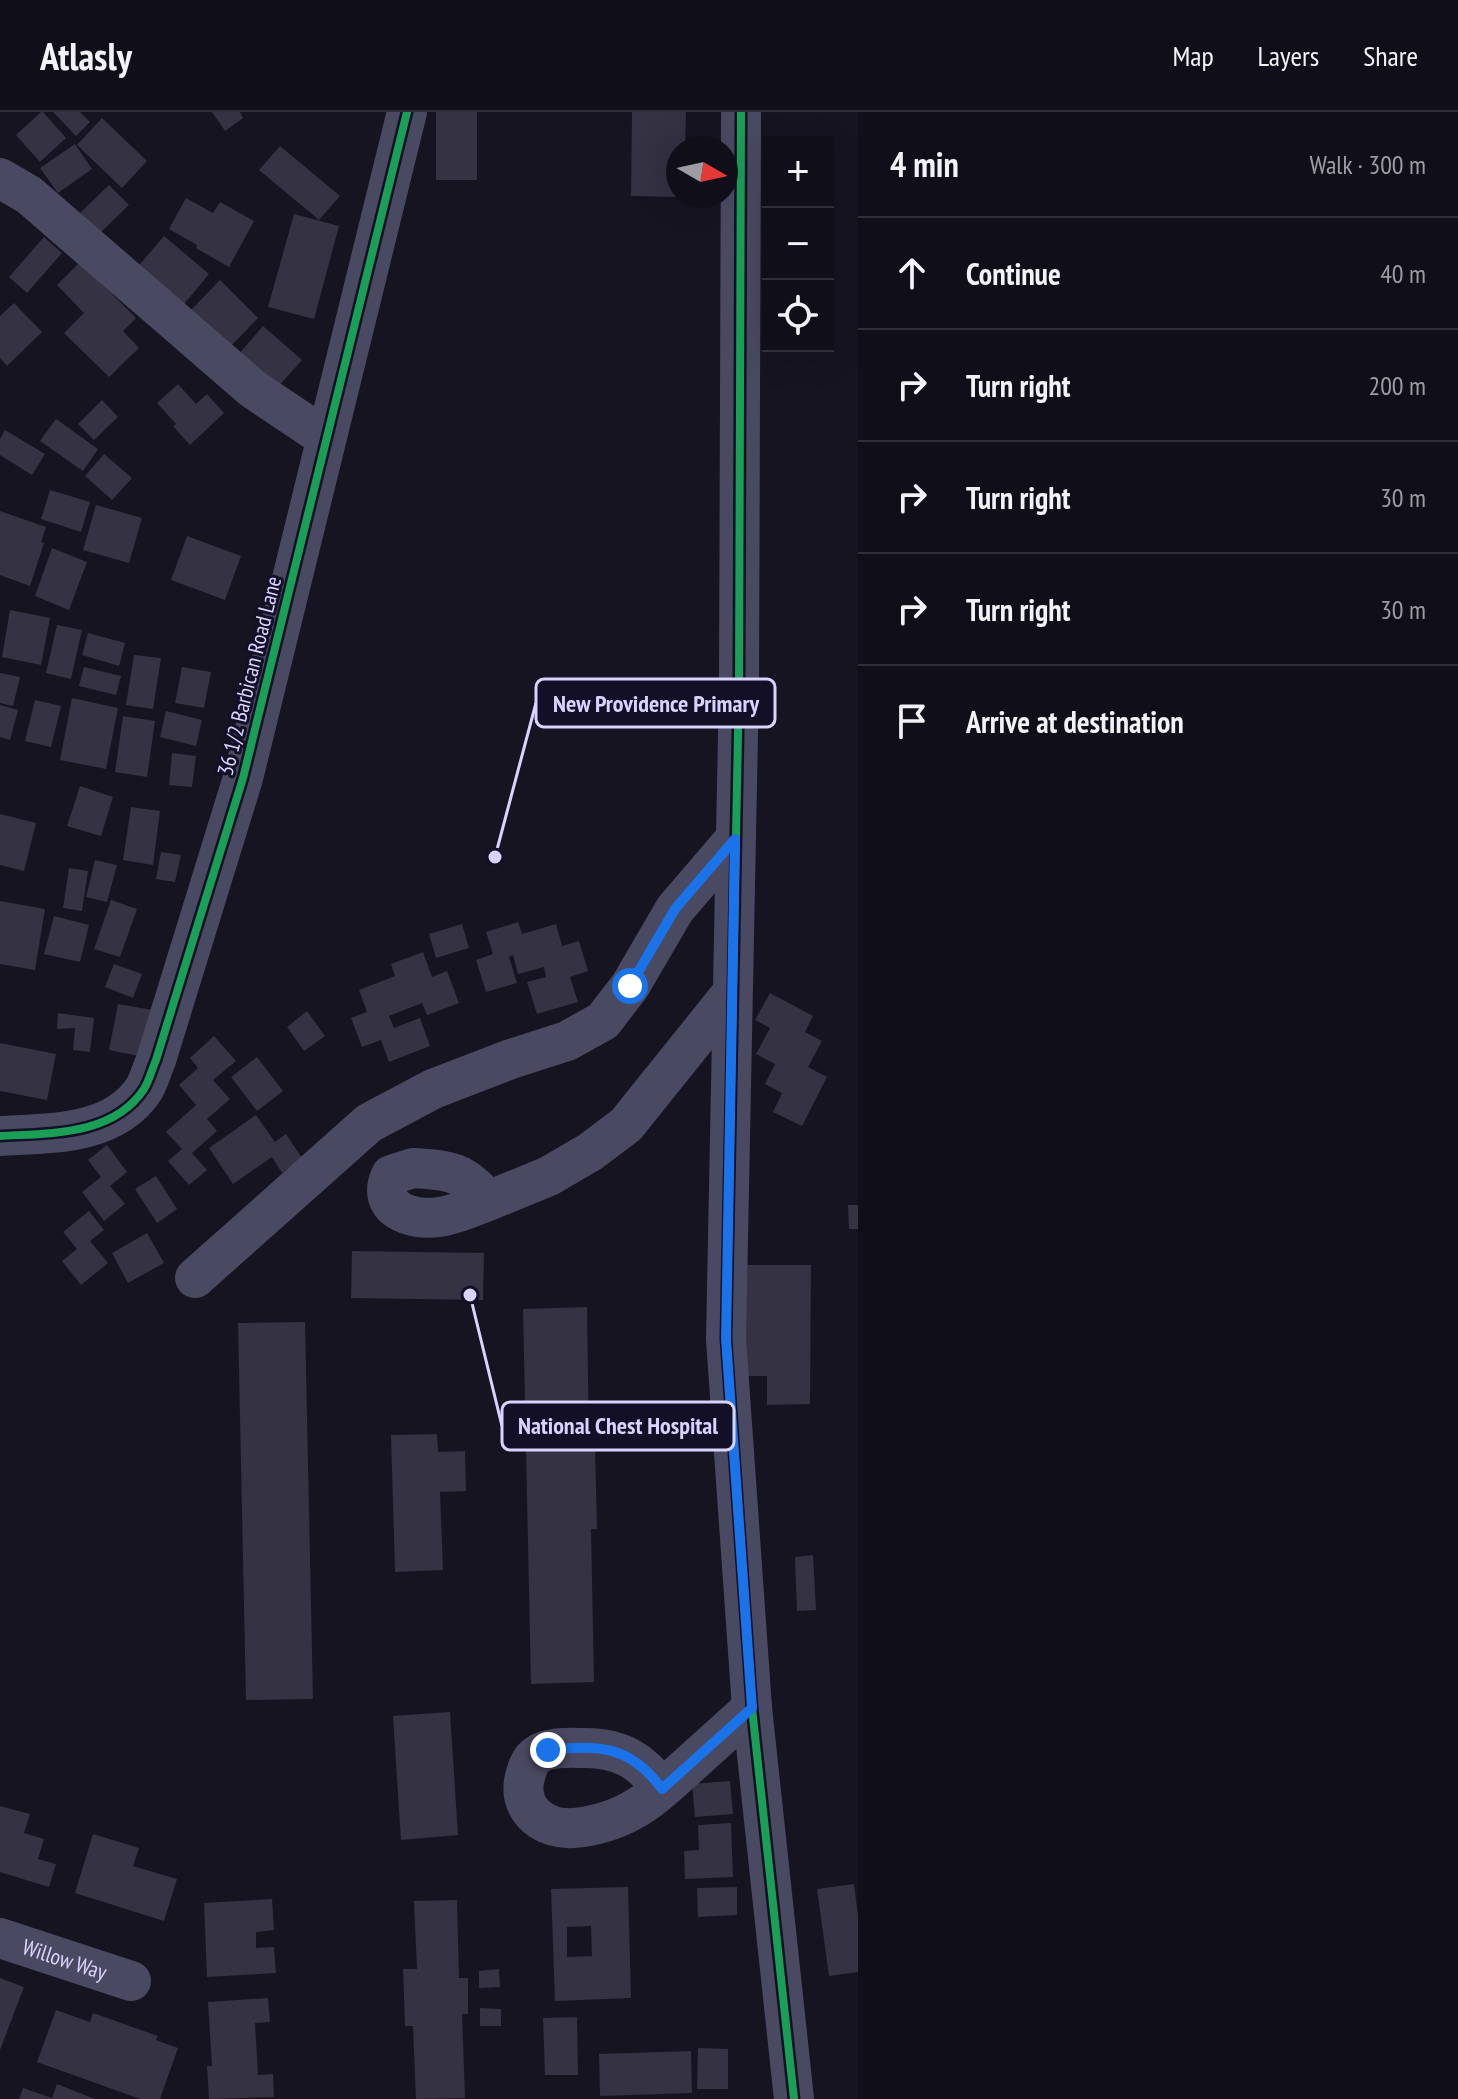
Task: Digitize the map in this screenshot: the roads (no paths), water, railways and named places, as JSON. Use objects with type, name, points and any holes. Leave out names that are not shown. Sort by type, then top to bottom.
[{"type":"street","name":"36 1/2 Barbican Road Lane","points":[[0,1136],[92,1126],[122,1113],[144,1089],[156,1060],[243,778],[407,112]]},
{"type":"street","points":[[741,112],[739,668],[726,1339],[752,1708],[786,2090]]},
{"type":"street","points":[[0,178],[29,195],[253,389],[326,438]]},
{"type":"street","points":[[195,1278],[369,1123],[433,1089],[567,1041],[603,1021],[630,986],[675,909],[735,839]]},
{"type":"street","points":[[488,1201],[549,1176],[590,1152],[626,1125],[732,993]]},
{"type":"street","points":[[662,1789],[752,1708]]},
{"type":"street","name":"Willow Way","points":[[0,1938],[131,1981]]},
{"type":"place","name":"New Providence Primary","points":[[495,857]]},
{"type":"place","name":"National Chest Hospital","points":[[470,1295]]}]
